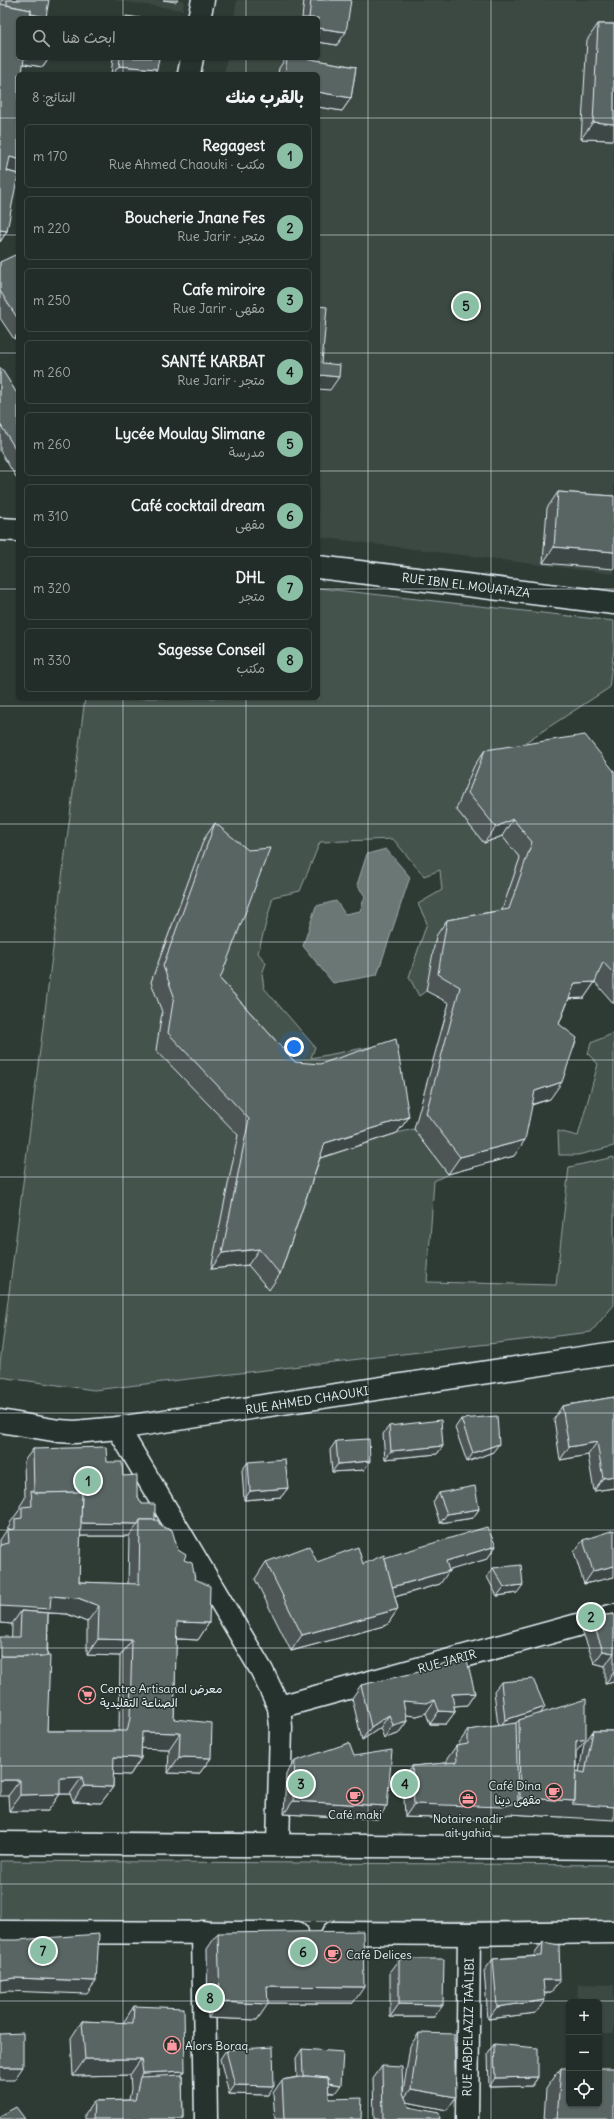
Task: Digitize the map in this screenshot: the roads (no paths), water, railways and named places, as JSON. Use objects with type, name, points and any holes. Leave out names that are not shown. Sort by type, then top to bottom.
[{"type":"street","points":[[199,16],[203,0]]},
{"type":"street","points":[[189,72],[192,60]]},
{"type":"street","points":[[0,528],[16,530]]},
{"type":"street","name":"RUE IBN EL MOUATAZA","points":[[320,567],[614,603]]},
{"type":"street","name":"RUE AHMED CHAOUKI","points":[[0,1421],[59,1431],[75,1432],[118,1428],[614,1353]]},
{"type":"street","points":[[118,1428],[262,1671],[279,1707],[281,1727],[278,1845]]},
{"type":"street","name":"RUE JARIR","points":[[279,1707],[614,1615]]},
{"type":"street","points":[[0,1843],[614,1848]]},
{"type":"street","points":[[0,1932],[469,1934],[614,1932]]},
{"type":"street","points":[[203,1932],[206,2119]]},
{"type":"street","name":"RUE ABDELAZIZ TAÂLIBI","points":[[467,2119],[469,1934]]},
{"type":"place","name":"Lycée Moulay Slimane","points":[[466,306]]},
{"type":"place","name":"Regagest","points":[[88,1481]]},
{"type":"place","name":"Boucherie Jnane Fes","points":[[591,1617]]},
{"type":"place","name":"Centre Artisanal معرض الصناعة التقليدية","points":[[87,1695]]},
{"type":"place","name":"Cafe miroire","points":[[301,1784]]},
{"type":"place","name":"SANTÉ KARBAT","points":[[405,1784]]},
{"type":"place","name":"Café Dina مقهى دينا","points":[[554,1792]]},
{"type":"place","name":"Café maki","points":[[355,1796]]},
{"type":"place","name":"Notaire nadir ait yahia","points":[[468,1799]]},
{"type":"place","name":"DHL","points":[[43,1951]]},
{"type":"place","name":"Café cocktail dream","points":[[303,1952]]},
{"type":"place","name":"Café Delices","points":[[333,1954]]},
{"type":"place","name":"Sagesse Conseil","points":[[210,1998]]},
{"type":"place","name":"Alors Boraq","points":[[172,2045]]}]
